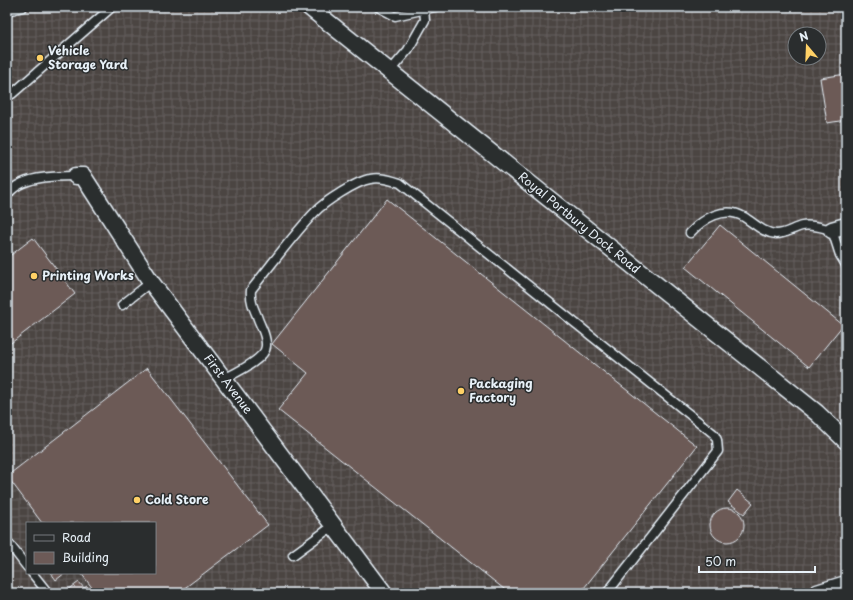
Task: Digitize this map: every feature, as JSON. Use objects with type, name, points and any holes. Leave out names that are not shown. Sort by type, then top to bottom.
[{"type":"street","name":"Royal Portbury Dock Road","points":[[309,7],[817,413],[846,441]]},
{"type":"street","name":"First Avenue","points":[[76,176],[83,176],[151,282],[384,593]]},
{"type":"street","points":[[817,593],[846,584]]},
{"type":"lane","points":[[7,11],[23,7]]},
{"type":"lane","points":[[7,95],[12,94],[112,7]]},
{"type":"lane","points":[[378,7],[395,16],[435,7]]},
{"type":"lane","points":[[390,72],[408,50],[425,20],[424,9]]},
{"type":"lane","points":[[7,196],[10,190],[27,181],[62,176],[76,176]]},
{"type":"lane","points":[[224,379],[256,360],[265,351],[265,334],[251,302],[251,290],[316,210],[341,193],[362,181],[371,178],[387,178],[400,183],[714,434],[717,440],[718,451],[607,593]]},
{"type":"lane","points":[[690,233],[704,220],[715,214],[723,212],[735,213],[743,216],[771,233],[786,232],[803,226],[839,228],[840,255],[846,265]]},
{"type":"lane","points":[[122,305],[151,282]]},
{"type":"lane","points":[[293,555],[334,525]]},
{"type":"lane","points":[[7,541],[26,566]]},
{"type":"lane","points":[[33,574],[48,593]]},
{"type":"path","points":[[846,549],[844,555],[846,584]]},
{"type":"shaded area","points":[[7,7],[846,7],[846,593],[7,593]]},
{"type":"building","points":[[846,74],[846,120],[827,123],[820,78]]},
{"type":"building","name":"Packaging Factory","points":[[387,199],[697,446],[580,593],[509,593],[278,410],[308,373],[272,344]]},
{"type":"building","points":[[720,225],[843,325],[809,367],[685,267]]},
{"type":"building","name":"Printing Works","points":[[33,238],[75,294],[7,346],[7,258]]},
{"type":"building","name":"Cold Store","points":[[147,368],[268,525],[178,593],[96,593],[82,574],[156,574],[156,522],[41,522],[7,476]]},
{"type":"building","points":[[737,490],[753,503],[744,514],[728,502]]},
{"type":"building","points":[[724,508],[730,508],[734,509],[741,515],[744,525],[743,532],[737,539],[730,542],[724,542],[720,541],[713,535],[710,528],[710,522],[711,518],[717,511]]},
{"type":"building","points":[[52,574],[64,574],[56,580]]},
{"type":"building","points":[[79,582],[84,588],[87,586],[93,593],[71,593],[68,590]]},
{"type":"place","name":"Vehicle Storage Yard","points":[[40,58]]},
{"type":"place","name":"Printing Works","points":[[34,276]]},
{"type":"place","name":"Packaging Factory","points":[[461,391]]},
{"type":"place","name":"Cold Store","points":[[137,500]]}]
